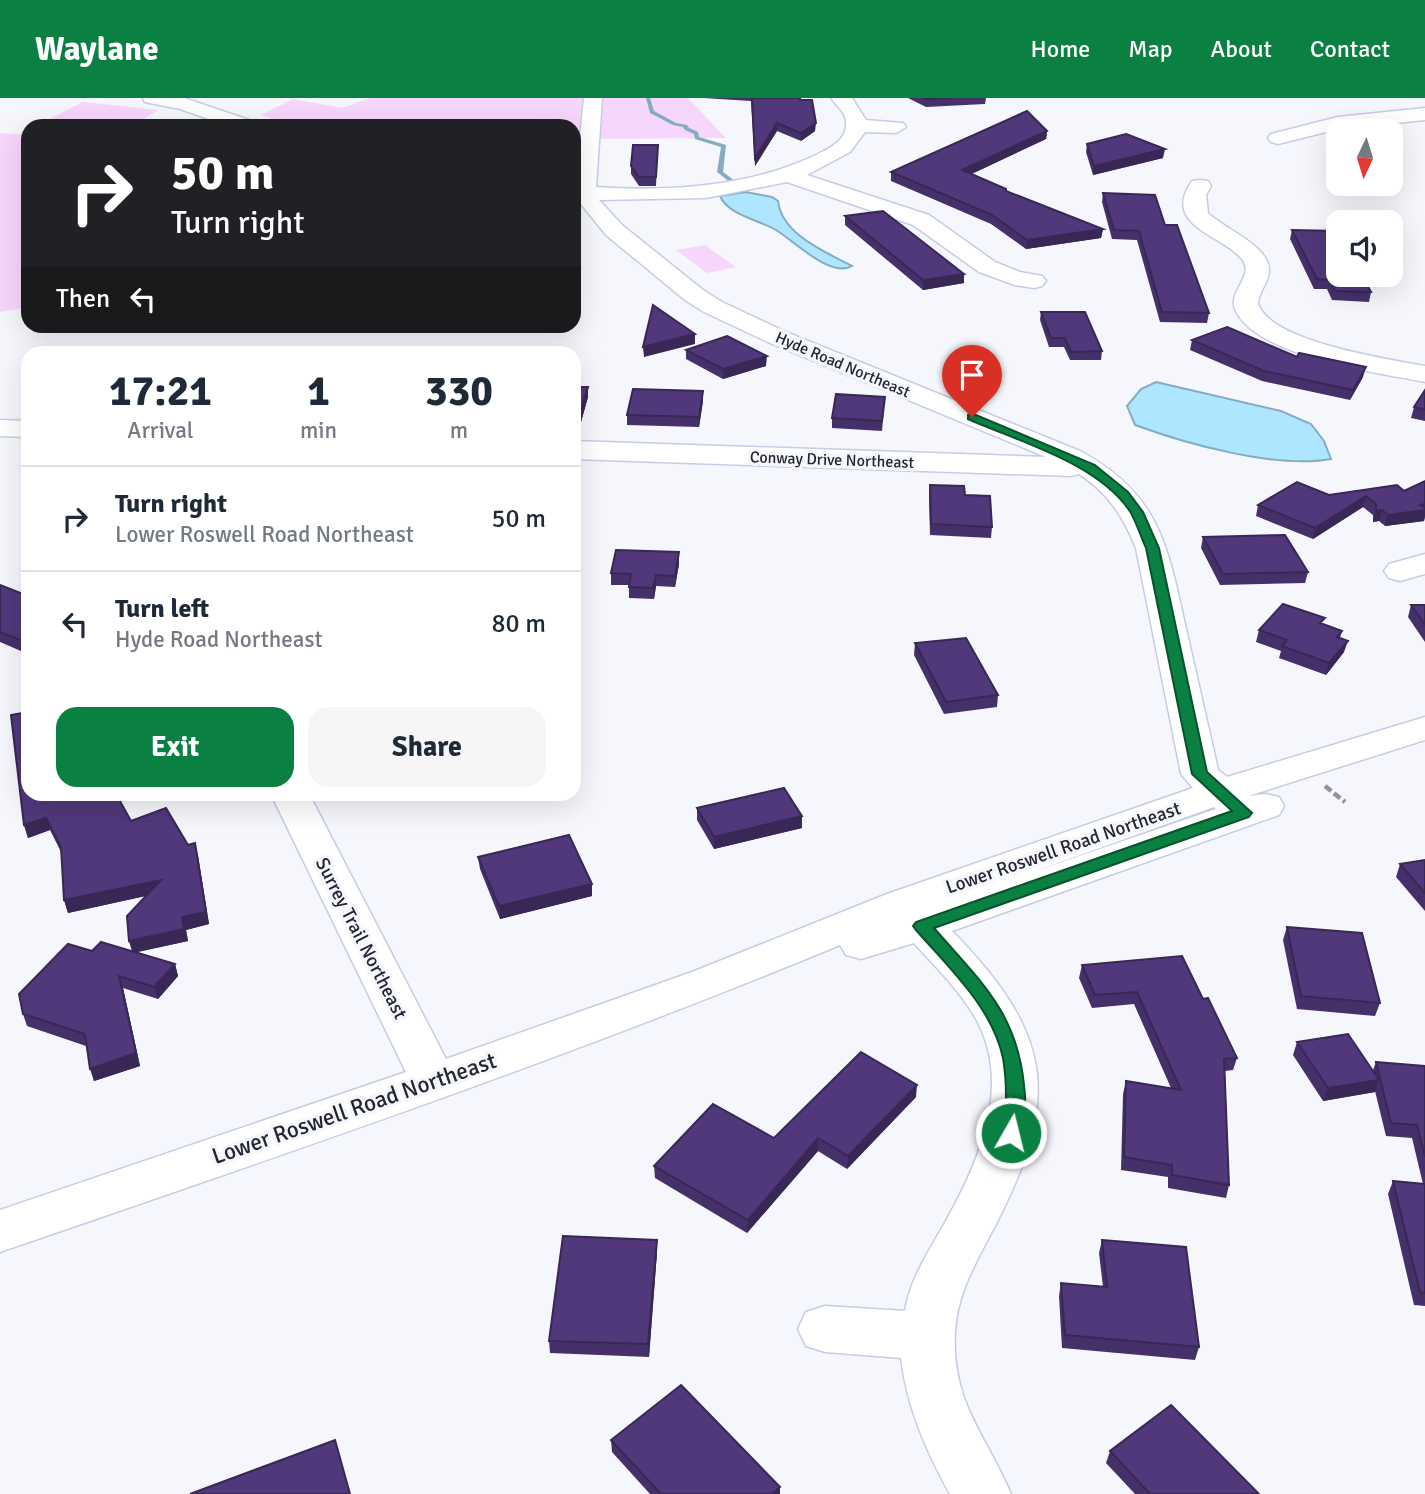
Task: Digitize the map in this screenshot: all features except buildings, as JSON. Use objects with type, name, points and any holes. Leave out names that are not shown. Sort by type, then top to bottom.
[{"type":"street","points":[[152,98],[195,107],[228,119]]},
{"type":"street","points":[[581,185],[593,98]]},
{"type":"street","points":[[581,192],[692,191],[734,187],[787,175],[838,152],[855,135],[857,126],[851,108],[840,98]]},
{"type":"street","points":[[1278,138],[1338,123],[1425,114]]},
{"type":"street","points":[[857,126],[896,127]]},
{"type":"street","points":[[787,175],[921,220],[987,267],[1015,278],[1034,281]]},
{"type":"street","points":[[1200,186],[1195,195],[1197,215],[1208,226],[1244,249],[1256,262],[1258,275],[1247,290],[1246,302],[1258,324],[1283,338],[1317,351],[1425,374]]},
{"type":"street","name":"Hyde Road Northeast","points":[[581,193],[614,230],[694,295],[713,307],[777,337],[1090,468],[1123,494],[1138,514],[1152,548],[1200,774],[1232,803]]},
{"type":"street","points":[[0,428],[21,429]]},
{"type":"street","name":"Conway Drive Northeast","points":[[581,450],[1090,468]]},
{"type":"street","name":"Lower Roswell Road Northeast","points":[[0,1231],[434,1081],[706,983],[782,966],[912,915],[1232,803],[1425,728]]},
{"type":"street","name":"Lower Roswell Road Northeast","points":[[1232,803],[1425,751]]},
{"type":"street","name":"Surrey Trail Northeast","points":[[294,801],[434,1081]]},
{"type":"street","points":[[912,915],[979,992],[1003,1027],[1012,1059],[1016,1098],[1011,1133],[1001,1165],[943,1275],[932,1305],[928,1336],[929,1370],[936,1406],[982,1494]]},
{"type":"street","points":[[825,1329],[928,1336]]},
{"type":"shaded area","points":[[370,98],[688,98],[726,138],[581,139],[581,119],[274,119],[261,115],[293,99],[342,108]]},
{"type":"shaded area","points":[[83,102],[158,110],[144,119],[50,119]]},
{"type":"shaded area","points":[[0,133],[20,134],[21,308],[0,312]]},
{"type":"shaded area","points":[[705,245],[736,267],[707,273],[676,250]]},
{"type":"water","points":[[746,192],[772,197],[778,201],[781,213],[796,233],[852,266],[843,269],[823,263],[776,230],[730,208],[720,196]]},
{"type":"water","points":[[1156,382],[1281,411],[1311,424],[1324,441],[1331,459],[1284,461],[1259,458],[1205,447],[1135,425],[1127,406],[1141,389]]},
{"type":"waterway","points":[[648,98],[652,112],[685,126],[696,133],[697,138],[724,146],[720,172],[733,182]]},
{"type":"route","points":[[972,417],[1070,457],[1090,468],[1123,494],[1138,514],[1152,548],[1200,774],[1244,813],[922,926],[979,992],[1003,1027],[1012,1059],[1016,1098],[1011,1133]]}]
